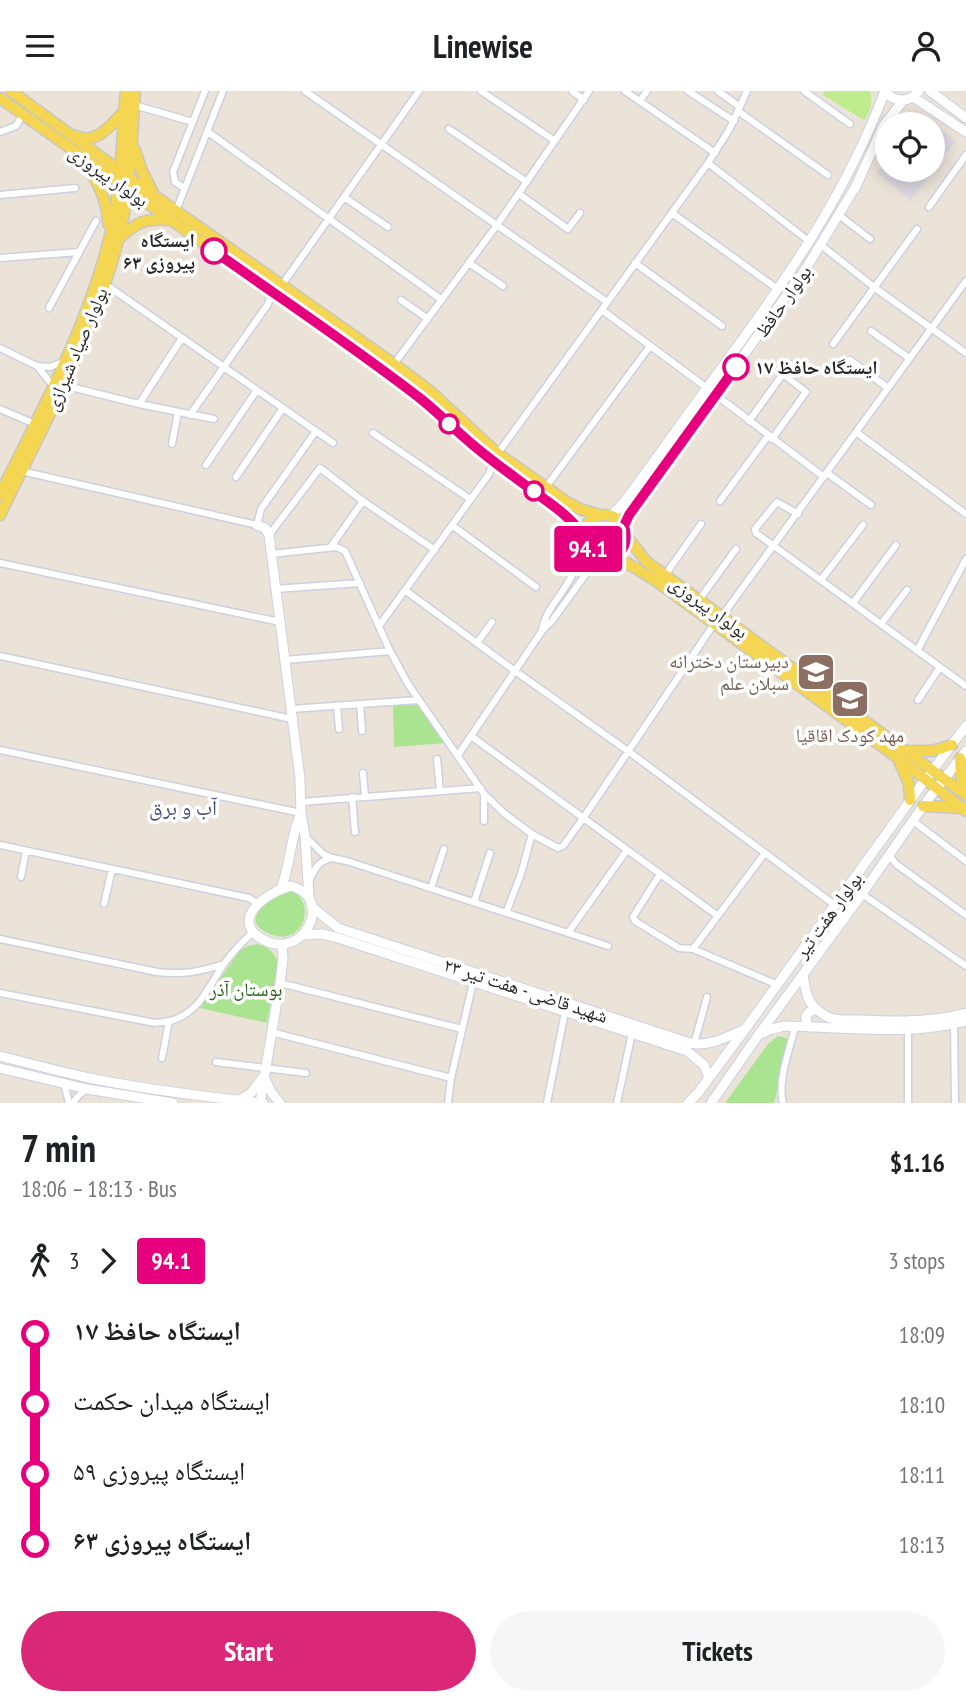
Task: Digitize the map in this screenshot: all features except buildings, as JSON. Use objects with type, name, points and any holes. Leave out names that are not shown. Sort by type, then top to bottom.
[{"type":"main road","name":"بولوار پیروزی","points":[[11,91],[68,132],[124,180],[276,288],[495,457],[567,516],[583,539]]},
{"type":"main road","name":"بولوار صیاد شیرازی","points":[[0,515],[104,284],[113,241],[114,217],[132,139],[126,91]]},
{"type":"main road","name":"بولوار صیاد شیرازی","points":[[124,180],[129,108],[135,91]]},
{"type":"main road","name":"بولوار پیروزی","points":[[0,98],[81,156],[154,195],[174,216]]},
{"type":"main road","points":[[68,132],[82,139],[92,138],[104,132],[129,108]]},
{"type":"main road","points":[[132,139],[137,160],[154,195]]},
{"type":"main road","points":[[81,156],[103,193],[113,241],[140,222],[174,216]]},
{"type":"main road","name":"بولوار صیاد شیرازی","points":[[0,494],[58,385],[64,362],[113,241]]},
{"type":"main road","name":"بولوار پیروزی","points":[[276,288],[394,364],[430,391],[495,457],[566,502],[605,516]]},
{"type":"main road","points":[[605,516],[621,521],[625,532],[626,543],[620,552],[607,558],[593,555],[583,539],[586,525],[605,516]]},
{"type":"main road","name":"بولوار پیروزی","points":[[625,532],[647,562],[699,600],[717,619]]},
{"type":"main road","name":"بولوار پیروزی","points":[[607,558],[627,563],[717,619],[941,784],[964,810]]},
{"type":"main road","points":[[910,800],[903,755],[952,745]]},
{"type":"main road","points":[[963,754],[961,776],[965,794]]},
{"type":"main road","name":"بولوار پیروزی","points":[[941,784],[965,794]]},
{"type":"main road","points":[[923,806],[964,810]]},
{"type":"street","points":[[184,188],[175,182],[173,172],[205,91]]},
{"type":"street","points":[[174,216],[223,91]]},
{"type":"street","points":[[305,91],[607,302]]},
{"type":"street","points":[[190,415],[268,304],[276,288],[284,282],[419,91]]},
{"type":"street","points":[[481,91],[555,141]]},
{"type":"street","points":[[572,91],[584,100]]},
{"type":"street","points":[[394,364],[497,225],[589,91]]},
{"type":"street","points":[[625,91],[715,153]]},
{"type":"street","points":[[640,101],[648,91]]},
{"type":"street","points":[[688,91],[734,121]]},
{"type":"street","points":[[718,91],[828,175]]},
{"type":"street","points":[[379,626],[489,474],[495,457],[715,153],[734,121],[747,91]]},
{"type":"street","points":[[804,91],[849,124]]},
{"type":"street","points":[[885,91],[893,99],[903,101],[916,94],[966,132]]},
{"type":"street","name":"بولوار حافظ","points":[[605,516],[625,501],[779,290],[846,180],[885,91]]},
{"type":"street","points":[[930,91],[966,118]]},
{"type":"street","name":"بولوار حافظ","points":[[625,532],[634,507],[789,295],[856,186],[884,125],[903,101]]},
{"type":"street","points":[[129,108],[193,122]]},
{"type":"street","points":[[0,132],[16,126],[23,114]]},
{"type":"street","points":[[449,129],[527,182]]},
{"type":"street","points":[[208,132],[442,300]]},
{"type":"street","points":[[929,207],[966,155]]},
{"type":"street","points":[[708,163],[810,242]]},
{"type":"street","points":[[0,195],[75,188]]},
{"type":"street","points":[[519,194],[568,229],[580,213]]},
{"type":"street","points":[[344,197],[388,227]]},
{"type":"street","points":[[672,213],[779,290]]},
{"type":"street","points":[[839,215],[870,239]]},
{"type":"street","points":[[49,308],[96,221]]},
{"type":"street","points":[[833,344],[917,229]]},
{"type":"street","points":[[821,245],[966,353]]},
{"type":"street","points":[[0,258],[79,252]]},
{"type":"street","points":[[469,263],[503,286]]},
{"type":"street","points":[[635,263],[722,326]]},
{"type":"street","points":[[271,554],[336,547],[345,551],[390,651],[418,700],[483,791],[505,814],[533,834],[558,848],[561,847],[717,619],[774,547],[966,281]]},
{"type":"street","points":[[104,284],[333,443]]},
{"type":"street","points":[[401,300],[428,319]]},
{"type":"street","points":[[602,310],[707,389]]},
{"type":"street","points":[[871,331],[909,358]]},
{"type":"street","points":[[139,404],[182,338]]},
{"type":"street","points":[[542,485],[549,483],[650,346]]},
{"type":"street","points":[[0,348],[37,366],[58,385],[214,419]]},
{"type":"street","points":[[850,360],[888,387]]},
{"type":"street","points":[[37,366],[64,362]]},
{"type":"street","points":[[749,421],[790,364]]},
{"type":"street","points":[[720,501],[806,392],[783,374]]},
{"type":"street","points":[[206,465],[257,390]]},
{"type":"street","points":[[716,395],[770,437],[871,505]]},
{"type":"street","points":[[236,477],[283,408]]},
{"type":"street","points":[[1,412],[35,424]]},
{"type":"street","points":[[172,444],[178,412]]},
{"type":"street","points":[[257,524],[261,509],[316,431]]},
{"type":"street","points":[[856,432],[966,514]]},
{"type":"street","points":[[373,433],[470,499]]},
{"type":"street","points":[[269,535],[320,468],[435,550]]},
{"type":"street","points":[[21,471],[265,528],[269,535],[292,714],[300,779],[300,813],[305,836],[313,917],[311,926],[293,942],[282,944],[264,940],[253,932],[250,916],[257,903],[281,888],[301,888],[310,901]]},
{"type":"street","points":[[330,548],[363,501]]},
{"type":"street","points":[[797,514],[779,502],[774,503],[755,533],[966,686]]},
{"type":"street","points":[[663,574],[668,571],[701,524]]},
{"type":"street","points":[[821,580],[863,525]]},
{"type":"street","points":[[453,526],[536,587]]},
{"type":"street","points":[[542,631],[545,616],[568,584],[578,564],[583,539]]},
{"type":"street","points":[[853,603],[896,545]]},
{"type":"street","points":[[699,600],[736,549]]},
{"type":"street","points":[[458,755],[542,631],[588,571],[607,558]]},
{"type":"street","points":[[917,651],[966,559]]},
{"type":"street","points":[[0,563],[280,622]]},
{"type":"street","points":[[275,589],[360,583]]},
{"type":"street","points":[[881,624],[907,590]]},
{"type":"street","points":[[406,591],[628,751],[836,906]]},
{"type":"street","points":[[477,643],[492,622]]},
{"type":"street","points":[[285,660],[390,651]]},
{"type":"street","points":[[0,656],[292,714],[337,706],[418,700]]},
{"type":"street","points":[[918,700],[940,667]]},
{"type":"street","points":[[360,704],[362,731]]},
{"type":"street","points":[[337,706],[339,729]]},
{"type":"street","name":"بولوار هفت تیر","points":[[688,1103],[778,985],[966,726]]},
{"type":"street","points":[[471,736],[718,916]]},
{"type":"street","points":[[0,750],[300,813]]},
{"type":"street","name":"بولوار هفت تیر","points":[[711,1103],[963,754]]},
{"type":"street","points":[[437,759],[440,791]]},
{"type":"street","points":[[363,773],[365,796]]},
{"type":"street","points":[[300,802],[440,791],[483,791]]},
{"type":"street","points":[[483,791],[484,821]]},
{"type":"street","points":[[352,797],[355,832]]},
{"type":"street","points":[[281,888],[286,877],[294,828],[300,813]]},
{"type":"street","points":[[913,821],[966,861]]},
{"type":"street","points":[[506,913],[533,834]]},
{"type":"street","points":[[305,836],[323,854],[332,858],[608,946]]},
{"type":"street","points":[[0,845],[249,898],[257,903]]},
{"type":"street","points":[[431,888],[444,849]]},
{"type":"street","points":[[568,933],[627,850]]},
{"type":"street","points":[[21,877],[26,851]]},
{"type":"street","points":[[474,902],[490,853]]},
{"type":"street","points":[[693,949],[765,853]]},
{"type":"street","points":[[890,855],[896,864],[966,915]]},
{"type":"street","points":[[308,884],[315,867],[332,858]]},
{"type":"street","points":[[104,904],[112,869]]},
{"type":"street","points":[[660,874],[633,917],[635,921],[679,949],[693,949],[778,985]]},
{"type":"street","points":[[862,894],[966,966]]},
{"type":"street","name":"شهید قاضی - هفت تیر ۲۳","points":[[310,901],[338,928],[565,1012],[687,1051],[695,1056]]},
{"type":"street","points":[[0,993],[155,1023],[174,1021],[198,1004],[224,963],[253,932]]},
{"type":"street","name":"شهید قاضی - هفت تیر ۲۳","points":[[303,935],[322,934],[335,937],[697,1044]]},
{"type":"street","points":[[0,939],[157,972],[189,974],[224,963]]},
{"type":"street","points":[[0,1056],[136,1087],[261,1103],[280,983],[282,944]]},
{"type":"street","points":[[803,974],[810,1002],[829,1018],[895,1021],[942,1018],[966,1013]]},
{"type":"street","points":[[448,1103],[474,977]]},
{"type":"street","points":[[280,983],[462,1029]]},
{"type":"street","points":[[707,997],[697,1044],[700,1052],[695,1056],[704,1065],[709,1078]]},
{"type":"street","points":[[809,1027],[806,1015],[817,1009]]},
{"type":"street","points":[[547,1103],[565,1012]]},
{"type":"street","points":[[162,1058],[169,1021]]},
{"type":"street","points":[[757,1037],[772,1028],[908,1030],[966,1021]]},
{"type":"street","points":[[954,1024],[955,1103]]},
{"type":"street","points":[[783,1103],[782,1085],[795,1027]]},
{"type":"street","points":[[697,1044],[724,1038],[746,1028]]},
{"type":"street","points":[[908,1030],[908,1103]]},
{"type":"street","points":[[271,1033],[452,1079]]},
{"type":"street","points":[[617,1103],[632,1033]]},
{"type":"street","points":[[216,1062],[265,1072],[306,1073]]},
{"type":"street","points":[[0,1068],[88,1089],[173,1103]]},
{"type":"street","points":[[238,1101],[251,1093],[265,1072]]},
{"type":"street","points":[[265,1072],[271,1092],[280,1103]]},
{"type":"street","points":[[64,1083],[71,1103],[88,1089]]},
{"type":"street","points":[[680,1103],[698,1093]]},
{"type":"shaded area","points":[[945,133],[956,141],[945,155]]},
{"type":"shaded area","points":[[888,182],[925,182],[911,200]]},
{"type":"green space","points":[[825,91],[870,91],[871,103],[864,120],[823,95]]},
{"type":"green space","points":[[416,703],[446,743],[394,747],[393,707],[395,704]]},
{"type":"green space","points":[[293,891],[301,898],[304,907],[301,925],[295,932],[287,936],[276,936],[257,925],[258,912],[263,906],[286,892]]},
{"type":"green space","name":"بوستان آذر","points":[[257,944],[271,951],[278,964],[267,1023],[200,1008],[240,950]]},
{"type":"green space","points":[[778,1036],[790,1042],[774,1103],[725,1103],[768,1044]]},
{"type":"bus line","name":"94.1","points":[[214,251],[423,401],[493,462],[567,516],[583,536],[589,551],[598,557],[610,558],[623,548],[627,537],[624,526],[629,515],[736,367]]},
{"type":"place","name":"ایستگاه پیروزی ۶۳","points":[[214,251]]},
{"type":"place","name":"ایستگاه حافظ ۱۷","points":[[736,367]]},
{"type":"place","name":"دبیرستان دخترانه سبلان علم","points":[[816,672]]},
{"type":"place","name":"مهد کودک اقاقیا","points":[[850,699]]},
{"type":"district","name":"آب و برق","points":[[183,808]]}]
